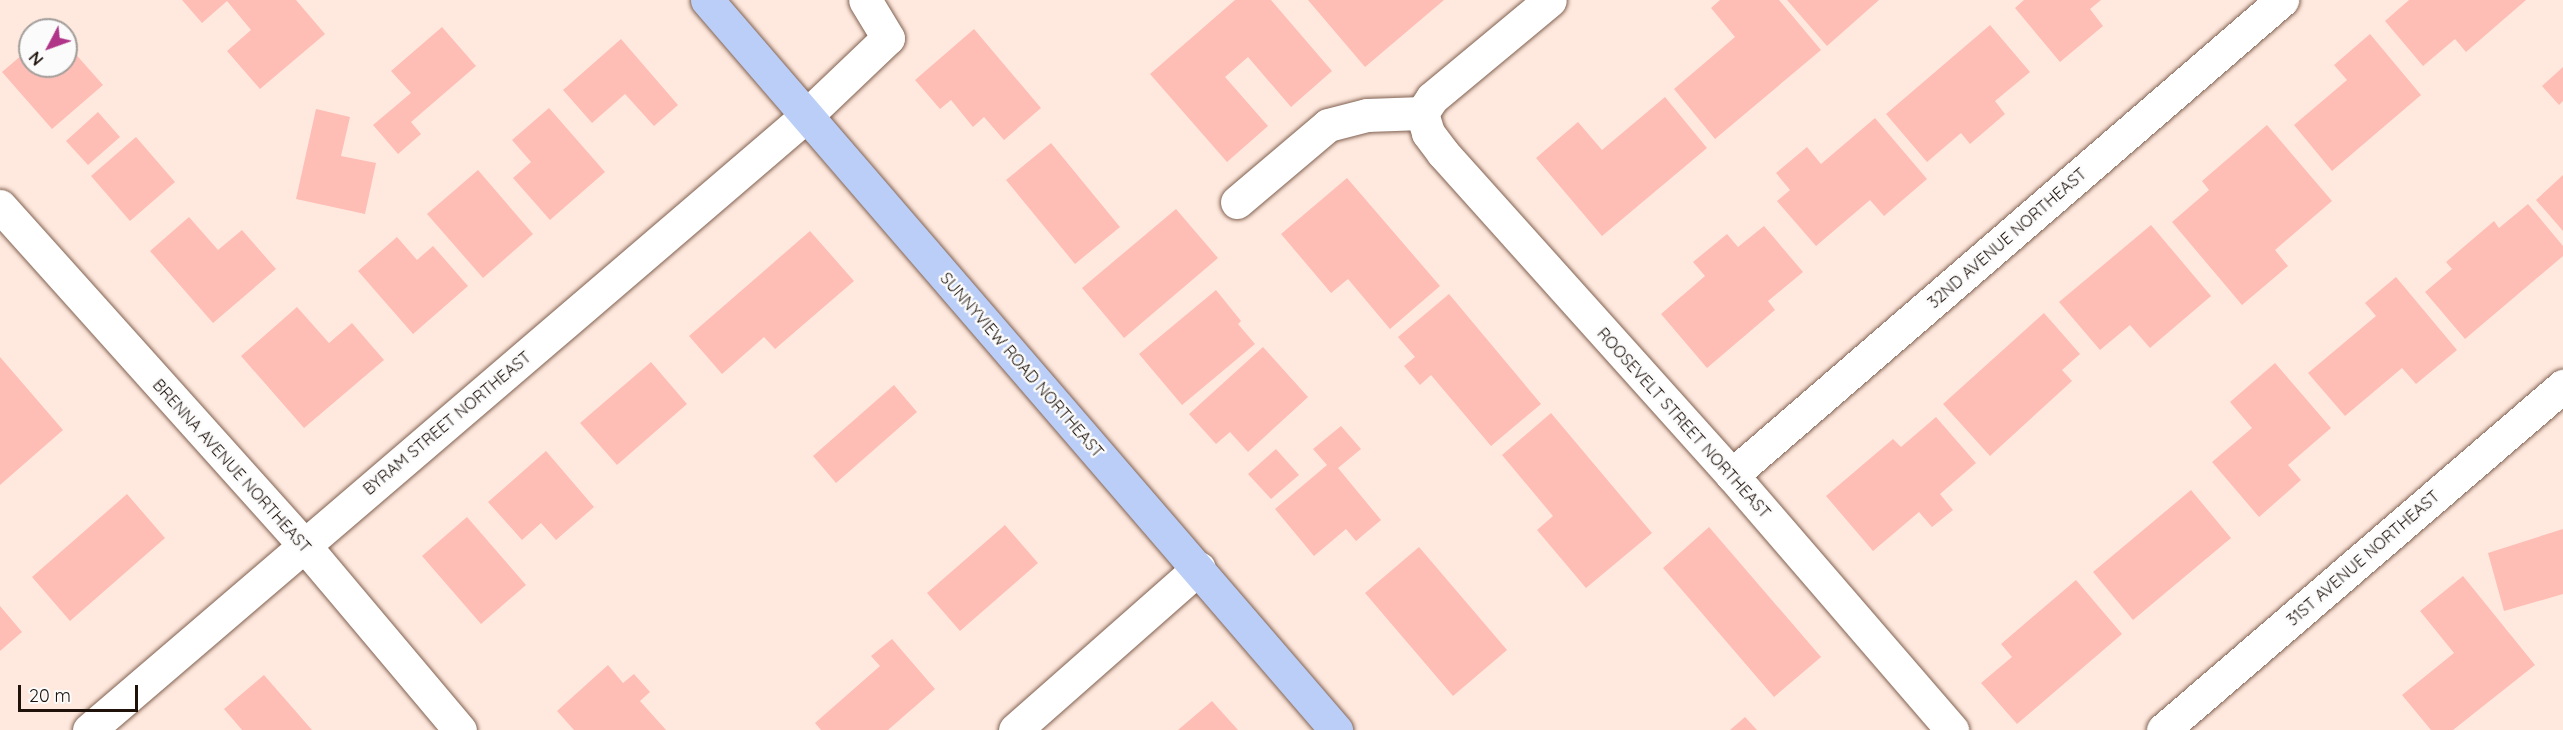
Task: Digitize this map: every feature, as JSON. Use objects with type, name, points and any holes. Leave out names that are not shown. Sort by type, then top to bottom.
[{"type":"main road","name":"SUNNYVIEW ROAD NORTHEAST","points":[[707,0],[1199,568],[1336,730]]},
{"type":"street","name":"BYRAM STREET NORTHEAST","points":[[88,730],[806,116],[888,38],[865,0]]},
{"type":"street","points":[[1237,202],[1328,125],[1367,115],[1422,113],[1432,98],[1550,0]]},
{"type":"street","name":"32ND AVENUE NORTHEAST","points":[[1732,475],[2282,0]]},
{"type":"street","name":"ROOSEVELT STREET NORTHEAST","points":[[1422,113],[1428,133],[1443,153],[1732,475],[1952,730]]},
{"type":"street","name":"BRENNA AVENUE NORTHEAST","points":[[0,206],[304,545],[460,730]]},
{"type":"street","name":"31ST AVENUE NORTHEAST","points":[[2163,730],[2563,386]]},
{"type":"street","points":[[1015,730],[1199,568]]},
{"type":"building","points":[[182,0],[296,0],[325,34],[260,89],[227,51],[251,30],[227,1],[202,23]]},
{"type":"building","points":[[1235,0],[1271,0],[1332,71],[1291,107],[1248,57],[1225,77],[1268,126],[1227,162],[1150,74]]},
{"type":"building","points":[[1308,0],[1444,0],[1365,67]]},
{"type":"building","points":[[1720,0],[1779,0],[1821,50],[1715,139],[1674,89],[1735,37],[1711,8]]},
{"type":"building","points":[[1787,0],[1879,0],[1827,46]]},
{"type":"building","points":[[2024,0],[2101,0],[2090,9],[2103,26],[2060,62],[2015,8]]},
{"type":"building","points":[[2409,0],[2526,0],[2466,52],[2455,39],[2423,66],[2385,21]]},
{"type":"building","points":[[1990,25],[2030,72],[1995,101],[2005,114],[1970,144],[1961,133],[1927,162],[1886,114]]},
{"type":"building","points":[[442,27],[476,66],[411,122],[421,134],[398,154],[373,125],[411,93],[391,71]]},
{"type":"building","points":[[974,29],[1041,108],[1004,140],[984,117],[973,127],[951,100],[940,109],[915,80]]},
{"type":"building","points":[[2370,34],[2421,95],[2332,171],[2294,125],[2347,80],[2334,65]]},
{"type":"building","points":[[621,39],[678,105],[654,126],[625,94],[592,123],[563,90]]},
{"type":"building","points":[[78,57],[103,85],[52,129],[2,72],[18,58],[18,78],[78,78]]},
{"type":"building","points":[[2563,67],[2563,101],[2559,105],[2542,86]]},
{"type":"building","points":[[1665,97],[1707,148],[1602,236],[1536,158],[1578,122],[1602,150]]},
{"type":"building","points":[[549,108],[605,172],[550,220],[513,178],[531,162],[512,140]]},
{"type":"building","points":[[316,109],[350,117],[341,156],[376,163],[365,214],[296,199]]},
{"type":"building","points":[[98,112],[120,137],[88,165],[66,141]]},
{"type":"building","points":[[1875,118],[1927,179],[1884,216],[1870,200],[1816,246],[1777,201],[1790,190],[1776,173],[1807,147],[1821,164]]},
{"type":"building","points":[[2267,125],[2332,201],[2275,250],[2288,266],[2242,305],[2172,222],[2209,190],[2202,181]]},
{"type":"building","points":[[136,137],[175,182],[130,221],[91,176]]},
{"type":"building","points":[[1051,143],[1120,227],[1075,264],[1006,180]]},
{"type":"building","points":[[478,170],[533,234],[483,278],[427,214]]},
{"type":"building","points":[[2563,175],[2563,231],[2536,200]]},
{"type":"building","points":[[1347,178],[1440,286],[1390,329],[1348,279],[1331,293],[1281,234]]},
{"type":"building","points":[[2528,204],[2563,246],[2563,256],[2465,339],[2425,292],[2452,269],[2446,262],[2494,221],[2499,228]]},
{"type":"building","points":[[1176,209],[1218,258],[1124,338],[1082,288]]},
{"type":"building","points":[[189,217],[218,250],[242,230],[276,269],[213,323],[150,251]]},
{"type":"building","points":[[2151,225],[2211,296],[2150,348],[2130,325],[2100,350],[2059,302]]},
{"type":"building","points":[[1764,226],[1803,272],[1768,301],[1775,310],[1707,368],[1661,314],[1705,276],[1693,262],[1727,234],[1738,247]]},
{"type":"building","points":[[810,231],[854,281],[775,349],[764,337],[722,374],[689,336]]},
{"type":"building","points":[[397,237],[417,260],[433,246],[468,286],[413,334],[358,271]]},
{"type":"building","points":[[2396,277],[2457,350],[2416,384],[2402,368],[2345,416],[2308,373],[2376,316],[2365,303]]},
{"type":"building","points":[[1216,290],[1241,321],[1238,324],[1255,344],[1182,405],[1139,354]]},
{"type":"building","points":[[1449,294],[1541,404],[1491,446],[1431,375],[1420,385],[1404,366],[1415,357],[1398,337]]},
{"type":"building","points":[[297,307],[329,343],[352,323],[384,360],[304,428],[241,356]]},
{"type":"building","points":[[2044,313],[2080,354],[2062,370],[2072,381],[1990,456],[1943,404]]},
{"type":"building","points":[[1263,347],[1308,397],[1248,452],[1230,432],[1216,444],[1189,414]]},
{"type":"building","points":[[0,357],[63,430],[0,485]]},
{"type":"building","points":[[651,362],[687,404],[617,465],[580,423]]},
{"type":"building","points":[[2275,363],[2331,428],[2288,465],[2301,480],[2259,517],[2212,462],[2252,428],[2230,402]]},
{"type":"building","points":[[894,385],[917,412],[836,483],[813,456]]},
{"type":"building","points":[[1551,413],[1652,533],[1586,588],[1537,530],[1553,516],[1502,455]]},
{"type":"building","points":[[1936,417],[1976,463],[1940,494],[1953,510],[1932,527],[1919,512],[1873,551],[1826,496],[1893,439],[1901,447]]},
{"type":"building","points":[[1341,426],[1361,449],[1338,468],[1381,520],[1356,541],[1346,529],[1314,556],[1275,509],[1327,465],[1313,449]]},
{"type":"building","points":[[1276,449],[1299,475],[1271,499],[1248,474]]},
{"type":"building","points":[[546,451],[594,507],[556,540],[541,523],[522,540],[488,502]]},
{"type":"building","points":[[2191,490],[2231,538],[2133,620],[2093,572]]},
{"type":"building","points":[[127,494],[165,538],[70,621],[32,577]]},
{"type":"building","points":[[467,517],[526,585],[481,624],[422,556]]},
{"type":"building","points":[[1005,525],[1038,563],[960,631],[927,593]]},
{"type":"building","points":[[1709,527],[1821,657],[1774,697],[1663,568]]},
{"type":"building","points":[[2563,529],[2563,594],[2504,611],[2488,553]]},
{"type":"building","points":[[1419,547],[1507,650],[1453,696],[1365,593]]},
{"type":"building","points":[[2463,576],[2535,665],[2453,730],[2431,730],[2402,695],[2454,653],[2420,611]]},
{"type":"building","points":[[2076,580],[2122,634],[2017,724],[1981,683],[2012,657],[2001,644]]},
{"type":"building","points":[[0,606],[22,632],[0,651]]},
{"type":"building","points":[[892,639],[935,689],[888,730],[821,730],[815,723],[880,666],[871,656]]},
{"type":"building","points":[[608,665],[623,683],[634,674],[650,692],[640,701],[666,730],[574,730],[557,711]]},
{"type":"building","points":[[264,675],[312,730],[242,730],[224,709]]},
{"type":"building","points":[[1212,701],[1238,730],[1178,730]]},
{"type":"building","points":[[1745,717],[1757,730],[1730,730]]}]
